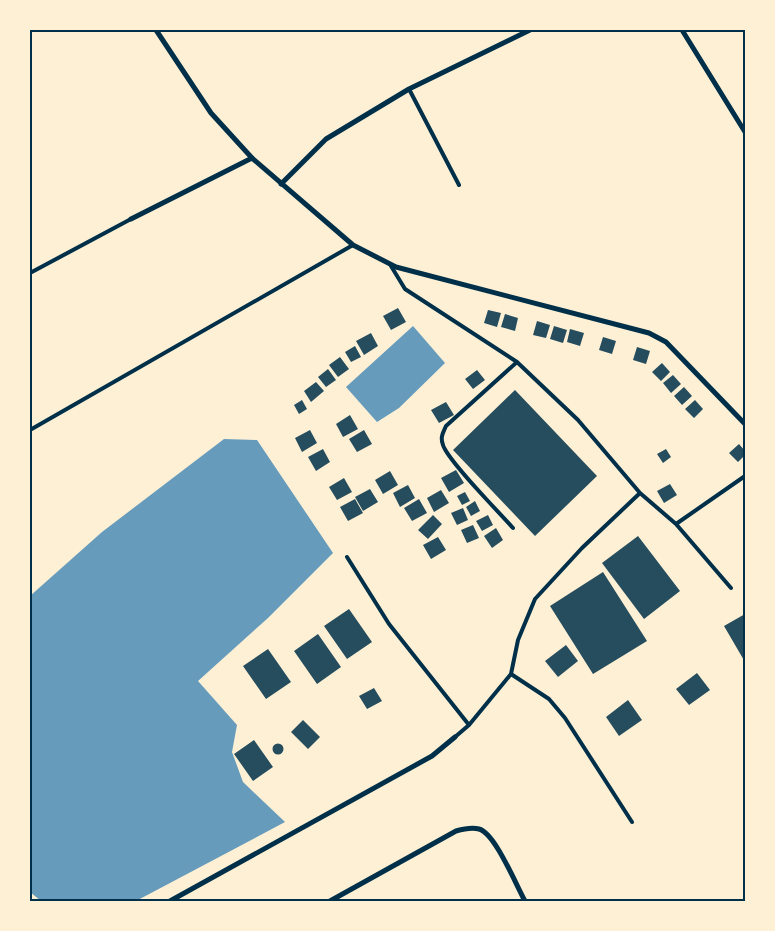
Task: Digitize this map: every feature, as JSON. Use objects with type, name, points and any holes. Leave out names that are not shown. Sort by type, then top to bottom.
[{"type":"street","points":[[156,30],[211,112],[252,158],[353,245],[391,266],[649,333],[666,342],[745,424]]},
{"type":"street","points":[[281,184],[326,139],[409,89],[530,30]]},
{"type":"street","points":[[682,30],[745,132]]},
{"type":"street","points":[[131,219],[252,158]]},
{"type":"street","points":[[170,901],[432,756],[455,737]]},
{"type":"street","points":[[330,901],[456,831],[467,828],[479,829],[490,836],[524,901]]},
{"type":"lane","points":[[409,89],[459,185]]},
{"type":"lane","points":[[30,273],[131,219]]},
{"type":"lane","points":[[30,430],[353,245]]},
{"type":"lane","points":[[391,266],[405,289],[517,362],[578,420],[640,492],[676,524],[731,588]]},
{"type":"lane","points":[[513,528],[453,461],[443,446],[442,435],[446,426],[517,362]]},
{"type":"lane","points":[[676,524],[745,476]]},
{"type":"lane","points":[[455,737],[469,725],[511,674],[518,640],[535,599],[582,548],[640,492]]},
{"type":"lane","points":[[347,557],[389,624],[469,725]]},
{"type":"lane","points":[[511,674],[549,699],[566,718],[632,822]]},
{"type":"water","points":[[413,326],[445,363],[399,408],[377,422],[346,387]]},
{"type":"water","points":[[224,439],[257,440],[333,553],[268,618],[198,681],[237,725],[232,752],[243,782],[285,822],[136,901],[41,901],[30,892],[30,596],[102,532]]},
{"type":"building","points":[[398,308],[406,322],[391,330],[383,316]]},
{"type":"building","points":[[488,310],[501,313],[497,327],[484,323]]},
{"type":"building","points":[[505,314],[518,318],[515,331],[501,327]]},
{"type":"building","points":[[537,321],[550,325],[546,338],[533,335]]},
{"type":"building","points":[[554,326],[567,330],[563,343],[550,339]]},
{"type":"building","points":[[570,329],[584,333],[580,346],[567,342]]},
{"type":"building","points":[[371,333],[378,346],[364,355],[356,341]]},
{"type":"building","points":[[603,337],[616,341],[612,354],[599,350]]},
{"type":"building","points":[[355,346],[361,357],[351,362],[345,352]]},
{"type":"building","points":[[637,347],[650,351],[646,364],[633,360]]},
{"type":"building","points":[[340,357],[349,369],[338,377],[329,365]]},
{"type":"building","points":[[662,363],[670,372],[661,381],[652,372]]},
{"type":"building","points":[[328,369],[336,380],[326,387],[318,377]]},
{"type":"building","points":[[477,370],[485,380],[473,389],[465,379]]},
{"type":"building","points":[[673,375],[681,384],[671,393],[663,383]]},
{"type":"building","points":[[316,382],[324,391],[311,402],[304,391]]},
{"type":"building","points":[[684,387],[692,396],[682,405],[674,396]]},
{"type":"building","points":[[515,390],[597,476],[535,536],[453,450]]},
{"type":"building","points":[[302,400],[307,409],[299,414],[294,405]]},
{"type":"building","points":[[695,400],[703,409],[694,418],[685,409]]},
{"type":"building","points":[[446,402],[454,415],[439,423],[431,410]]},
{"type":"building","points":[[350,415],[358,429],[343,437],[336,424]]},
{"type":"building","points":[[310,430],[317,443],[302,452],[295,438]]},
{"type":"building","points":[[364,430],[372,444],[357,452],[349,439]]},
{"type":"building","points":[[739,444],[745,451],[745,455],[738,462],[729,453]]},
{"type":"building","points":[[323,449],[330,462],[316,471],[308,457]]},
{"type":"building","points":[[666,449],[671,457],[663,463],[657,454]]},
{"type":"building","points":[[456,470],[464,483],[449,492],[441,478]]},
{"type":"building","points":[[390,471],[398,485],[383,494],[375,480]]},
{"type":"building","points":[[344,478],[352,492],[337,500],[329,487]]},
{"type":"building","points":[[670,484],[677,495],[664,503],[657,491]]},
{"type":"building","points":[[408,485],[415,498],[400,507],[393,493]]},
{"type":"building","points":[[370,489],[378,502],[363,511],[355,497]]},
{"type":"building","points":[[441,490],[449,503],[434,512],[427,498]]},
{"type":"building","points":[[465,492],[470,501],[462,505],[457,496]]},
{"type":"building","points":[[355,499],[363,513],[348,521],[340,507]]},
{"type":"building","points":[[419,499],[427,513],[412,521],[404,508]]},
{"type":"building","points":[[475,501],[480,511],[471,516],[466,507]]},
{"type":"building","points":[[463,508],[468,520],[457,525],[451,513]]},
{"type":"building","points":[[433,515],[442,524],[428,539],[418,530]]},
{"type":"building","points":[[488,515],[493,525],[482,531],[476,521]]},
{"type":"building","points":[[473,525],[479,538],[467,543],[461,530]]},
{"type":"building","points":[[496,528],[503,540],[492,548],[484,536]]},
{"type":"building","points":[[638,536],[680,591],[644,619],[602,563]]},
{"type":"building","points":[[438,537],[446,550],[431,559],[423,545]]},
{"type":"building","points":[[603,572],[647,641],[593,674],[550,606]]},
{"type":"building","points":[[349,609],[372,642],[347,659],[324,626]]},
{"type":"building","points":[[745,614],[745,662],[724,626]]},
{"type":"building","points":[[318,634],[341,667],[317,684],[294,651]]},
{"type":"building","points":[[566,645],[578,661],[558,677],[545,661]]},
{"type":"building","points":[[268,649],[291,682],[266,699],[243,666]]},
{"type":"building","points":[[697,673],[710,690],[689,705],[676,689]]},
{"type":"building","points":[[374,688],[382,701],[367,709],[359,696]]},
{"type":"building","points":[[628,700],[642,720],[619,736],[606,717]]},
{"type":"building","points":[[303,720],[320,737],[308,749],[291,732]]},
{"type":"building","points":[[254,740],[273,767],[253,781],[234,754]]},
{"type":"building","points":[[276,744],[280,744],[283,749],[282,753],[276,754],[273,751],[273,747]]}]
